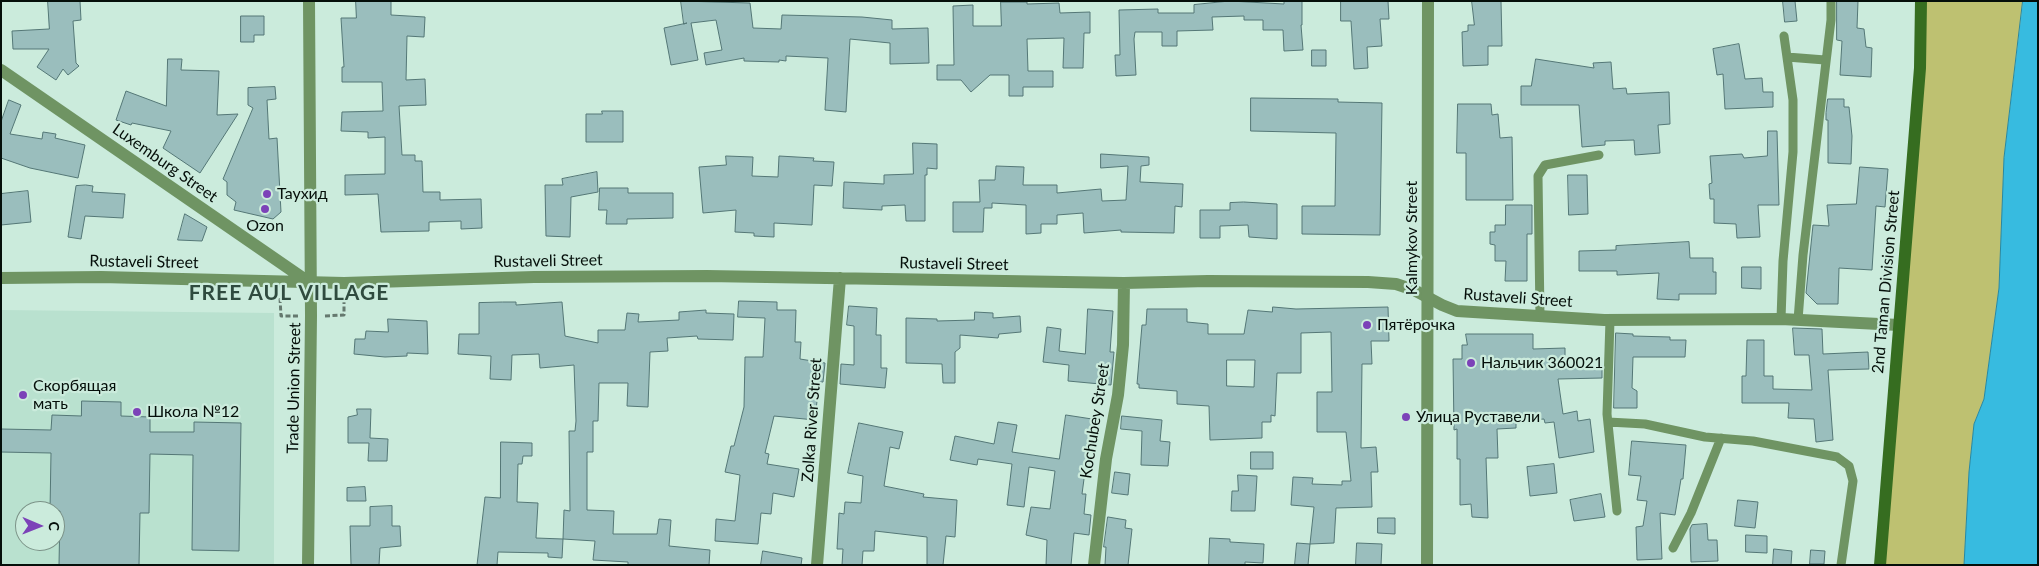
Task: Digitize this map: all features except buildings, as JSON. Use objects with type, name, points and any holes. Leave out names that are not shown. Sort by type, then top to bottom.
[{"type":"main road","name":"2nd Taman Division Street","points":[[1880,565],[1920,68],[1921,1]]},
{"type":"street","name":"Trade Union Street","points":[[308,565],[309,1]]},
{"type":"street","name":"Kalmykov Street","points":[[1427,565],[1428,1]]},
{"type":"street","name":"Luxemburg Street","points":[[1,70],[310,282]]},
{"type":"street","name":"Rustaveli Street","points":[[1,278],[101,277],[310,282],[697,276],[1124,283],[1208,280],[1368,282],[1396,284],[1457,311],[1610,320],[1781,319],[1899,325]]},
{"type":"street","name":"Zolka River Street","points":[[817,565],[840,278]]},
{"type":"street","name":"Kochubey Street","points":[[1094,565],[1106,459],[1118,395],[1123,345],[1124,283]]},
{"type":"lane","points":[[1798,320],[1803,255],[1831,20],[1831,1]]},
{"type":"lane","points":[[1781,319],[1783,261],[1793,152],[1793,100],[1784,36]]},
{"type":"lane","points":[[1788,57],[1825,60]]},
{"type":"lane","points":[[1540,316],[1538,176],[1546,165],[1598,155]]},
{"type":"lane","points":[[1610,320],[1608,422],[1617,511]]},
{"type":"lane","points":[[1608,422],[1645,424],[1705,436],[1753,441],[1837,457],[1849,466],[1853,481],[1841,565]]},
{"type":"lane","points":[[1673,548],[1691,513],[1721,438]]},
{"type":"path","points":[[324,316],[344,316],[344,296]]},
{"type":"path","points":[[280,298],[281,316],[299,316]]},
{"type":"shaded area","name":"Школа №12","points":[[1,310],[274,313],[274,565],[1,565]]},
{"type":"green space","points":[[1921,1],[2023,1],[2004,158],[1999,288],[1984,399],[1974,424],[1969,472],[1964,565],[1880,565]]},
{"type":"water","points":[[2023,1],[2038,1],[2038,565],[1964,565],[1969,472],[1974,424],[1984,399],[1999,288],[2004,158]]},
{"type":"place","name":"Таухид","points":[[267,194]]},
{"type":"place","name":"Ozon","points":[[265,209]]},
{"type":"place","name":"Пятёрочка","points":[[1367,325]]},
{"type":"place","name":"Нальчик 360021","points":[[1471,363]]},
{"type":"place","name":"Скорбящая мать","points":[[23,395]]},
{"type":"place","name":"Школа №12","points":[[137,412]]},
{"type":"place","name":"Улица Руставели","points":[[1406,417]]},
{"type":"district","name":"FREE AUL VILLAGE","points":[[289,293]]}]
